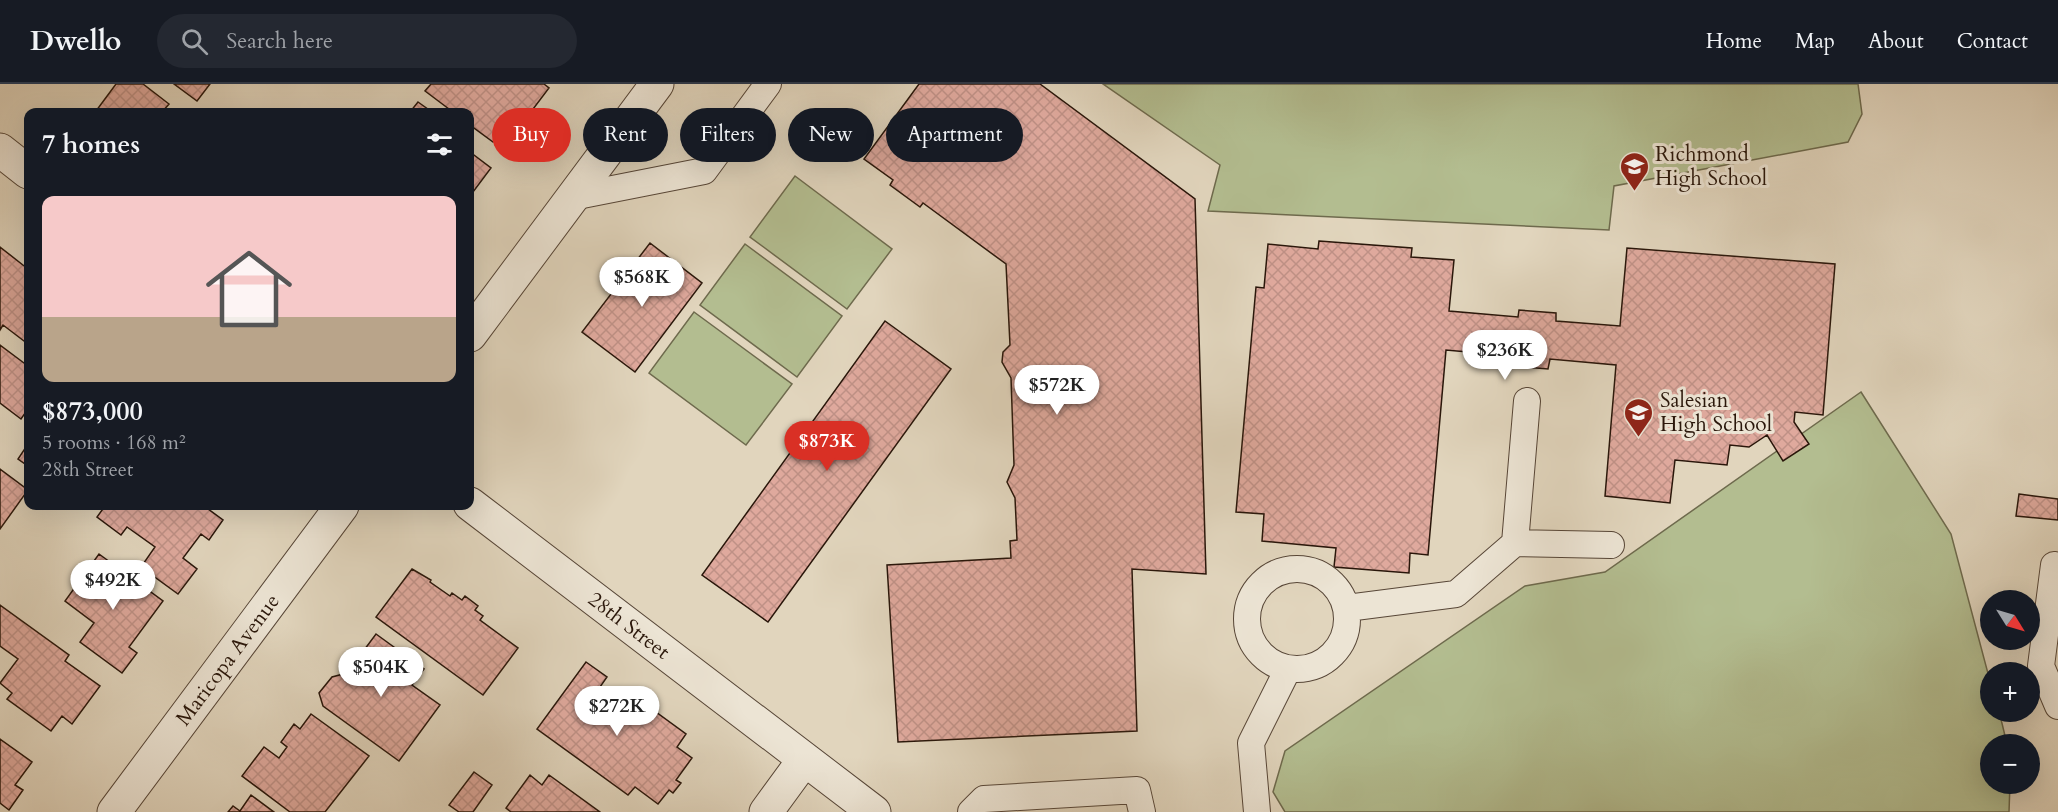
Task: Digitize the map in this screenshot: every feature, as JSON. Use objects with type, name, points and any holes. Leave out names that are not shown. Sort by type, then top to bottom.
[{"type":"street","points":[[474,330],[657,84]]},
{"type":"street","points":[[0,150],[24,169]]},
{"type":"street","name":"28th Street","points":[[474,507],[874,812]]},
{"type":"street","name":"Maricopa Avenue","points":[[114,812],[339,510]]},
{"type":"street","points":[[766,812],[804,760]]},
{"type":"lane","points":[[572,197],[704,171],[768,84]]},
{"type":"lane","points":[[1515,543],[1527,401]]},
{"type":"lane","points":[[1347,608],[1456,594],[1515,543],[1611,545]]},
{"type":"lane","points":[[2054,565],[2041,666],[2058,706]]},
{"type":"lane","points":[[1287,569],[1306,569],[1325,576],[1339,590],[1347,608],[1347,628],[1340,646],[1326,660],[1308,668],[1288,669],[1270,661],[1256,648],[1248,630],[1247,610],[1255,591],[1268,577],[1287,569]]},
{"type":"lane","points":[[1257,812],[1251,743],[1288,669]]},
{"type":"lane","points":[[971,812],[984,799],[1137,790],[1142,812]]},
{"type":"green space","points":[[1103,84],[1858,84],[1862,114],[1848,142],[1614,186],[1609,230],[1208,211],[1220,165]]},
{"type":"green space","points":[[795,176],[892,249],[847,309],[750,237]]},
{"type":"green space","points":[[745,244],[842,316],[797,377],[700,305]]},
{"type":"green space","points":[[694,312],[792,384],[746,445],[649,373]]},
{"type":"green space","points":[[1861,392],[1951,534],[1985,662],[1980,662],[1980,722],[2002,722],[2005,734],[1980,734],[1980,794],[2010,794],[2009,812],[1285,812],[1273,792],[1285,751],[1525,586],[1605,572]]},
{"type":"building","points":[[116,84],[143,84],[169,104],[166,108],[98,108]]},
{"type":"building","points":[[174,84],[210,84],[197,101]]},
{"type":"building","points":[[431,84],[544,84],[549,88],[534,108],[492,108],[492,141],[474,128],[474,108],[448,108],[425,91]]},
{"type":"building","points":[[919,84],[1040,84],[1195,199],[1206,574],[1132,569],[1137,731],[898,742],[887,565],[1011,558],[1010,541],[1017,540],[1015,498],[1007,482],[1014,465],[1011,378],[1002,362],[1003,352],[1010,345],[1006,264],[923,203],[920,207],[890,185],[893,180],[868,162],[874,162],[874,145],[886,129],[886,162],[1023,162],[1023,108],[901,108]]},
{"type":"building","points":[[418,102],[426,108],[413,108]]},
{"type":"building","points":[[474,155],[491,168],[474,191]]},
{"type":"building","points":[[1319,241],[1412,248],[1411,257],[1454,260],[1449,311],[1518,317],[1519,310],[1556,313],[1556,321],[1620,326],[1627,248],[1835,264],[1823,415],[1795,412],[1794,422],[1809,444],[1783,461],[1767,435],[1749,447],[1730,445],[1727,465],[1675,460],[1670,503],[1605,496],[1616,365],[1550,359],[1548,369],[1512,366],[1512,356],[1446,350],[1428,555],[1410,553],[1409,573],[1334,567],[1336,548],[1262,541],[1264,514],[1236,512],[1256,287],[1264,288],[1268,244],[1318,249]]},
{"type":"building","points":[[650,243],[702,283],[635,372],[582,332]]},
{"type":"building","points":[[0,247],[24,266],[24,341],[3,325],[0,330]]},
{"type":"building","points":[[885,321],[951,369],[768,622],[702,575]]},
{"type":"building","points":[[0,345],[24,363],[24,415],[21,419],[0,403]]},
{"type":"building","points":[[24,450],[24,463],[18,459]]},
{"type":"building","points":[[0,469],[24,487],[24,496],[0,529]]},
{"type":"building","points":[[2019,494],[2058,499],[2058,520],[2016,516]]},
{"type":"building","points":[[102,510],[209,510],[223,520],[209,540],[201,534],[183,558],[197,569],[178,594],[141,567],[155,547],[127,527],[121,535],[97,517]]},
{"type":"building","points":[[99,554],[163,601],[129,647],[137,653],[122,673],[80,642],[94,623],[65,601]]},
{"type":"building","points":[[412,569],[431,580],[430,582],[450,596],[452,593],[462,600],[465,596],[478,606],[475,610],[483,616],[480,620],[518,648],[483,695],[376,617]]},
{"type":"building","points":[[0,605],[69,655],[65,661],[100,686],[72,724],[62,716],[51,731],[7,699],[12,693],[0,683],[18,659],[0,646]]},
{"type":"building","points":[[376,634],[424,669],[412,685],[440,705],[399,761],[323,706],[319,693],[332,677],[347,673]]},
{"type":"building","points":[[586,662],[607,677],[593,697],[608,708],[623,688],[686,734],[677,747],[692,758],[676,780],[681,783],[673,793],[669,790],[658,804],[635,787],[628,795],[537,729]]},
{"type":"building","points":[[311,714],[369,756],[325,812],[290,812],[242,776],[264,747],[279,758],[287,747],[281,742],[294,724],[300,729]]},
{"type":"building","points":[[0,739],[32,762],[15,785],[23,790],[9,810],[0,803]]},
{"type":"building","points":[[474,772],[492,785],[473,812],[459,812],[449,805]]},
{"type":"building","points":[[530,775],[542,785],[549,775],[600,812],[511,812],[506,808]]},
{"type":"building","points":[[251,795],[274,812],[228,812],[233,806],[240,811]]},
{"type":"place","name":"Richmond High School","points":[[1634,192]]},
{"type":"place","name":"Salesian High School","points":[[1639,438]]}]
